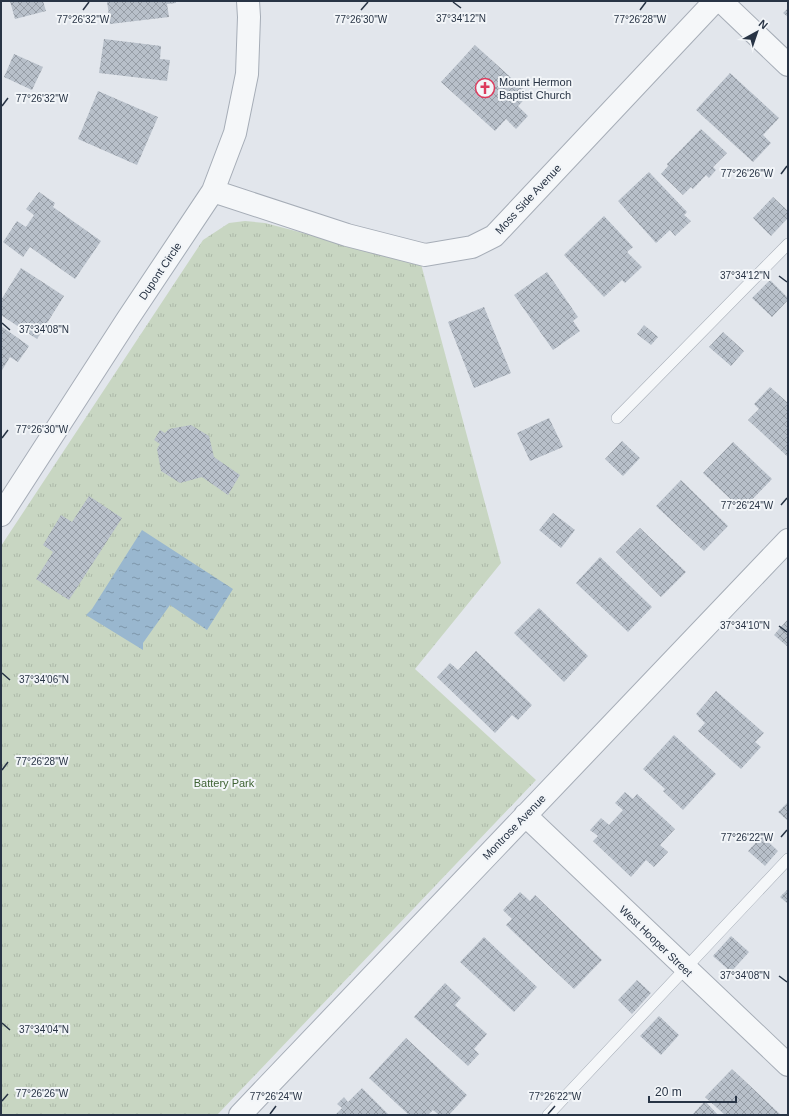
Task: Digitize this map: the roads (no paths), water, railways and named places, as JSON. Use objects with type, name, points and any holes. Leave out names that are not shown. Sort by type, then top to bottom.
[{"type":"street","name":"Dupont Circle","points":[[1,515],[126,320],[213,191],[235,133],[247,74],[249,17],[248,1]]},
{"type":"street","name":"Moss Side Avenue","points":[[213,191],[347,235],[425,256],[472,247],[494,236],[715,1]]},
{"type":"street","points":[[721,1],[788,64]]},
{"type":"street","name":"Montrose Avenue","points":[[240,1115],[788,540]]},
{"type":"street","name":"West Hooper Street","points":[[525,815],[684,968],[788,1065]]},
{"type":"lane","points":[[617,418],[788,244]]},
{"type":"lane","points":[[548,1115],[684,968],[788,859]]},
{"type":"water","points":[[142,530],[233,589],[207,630],[170,605],[143,643],[143,650],[86,615],[92,609]]},
{"type":"place","name":"Mount Hermon Baptist Church","points":[[485,88]]},
{"type":"park label","name":"Battery Park","points":[[224,783]]}]
